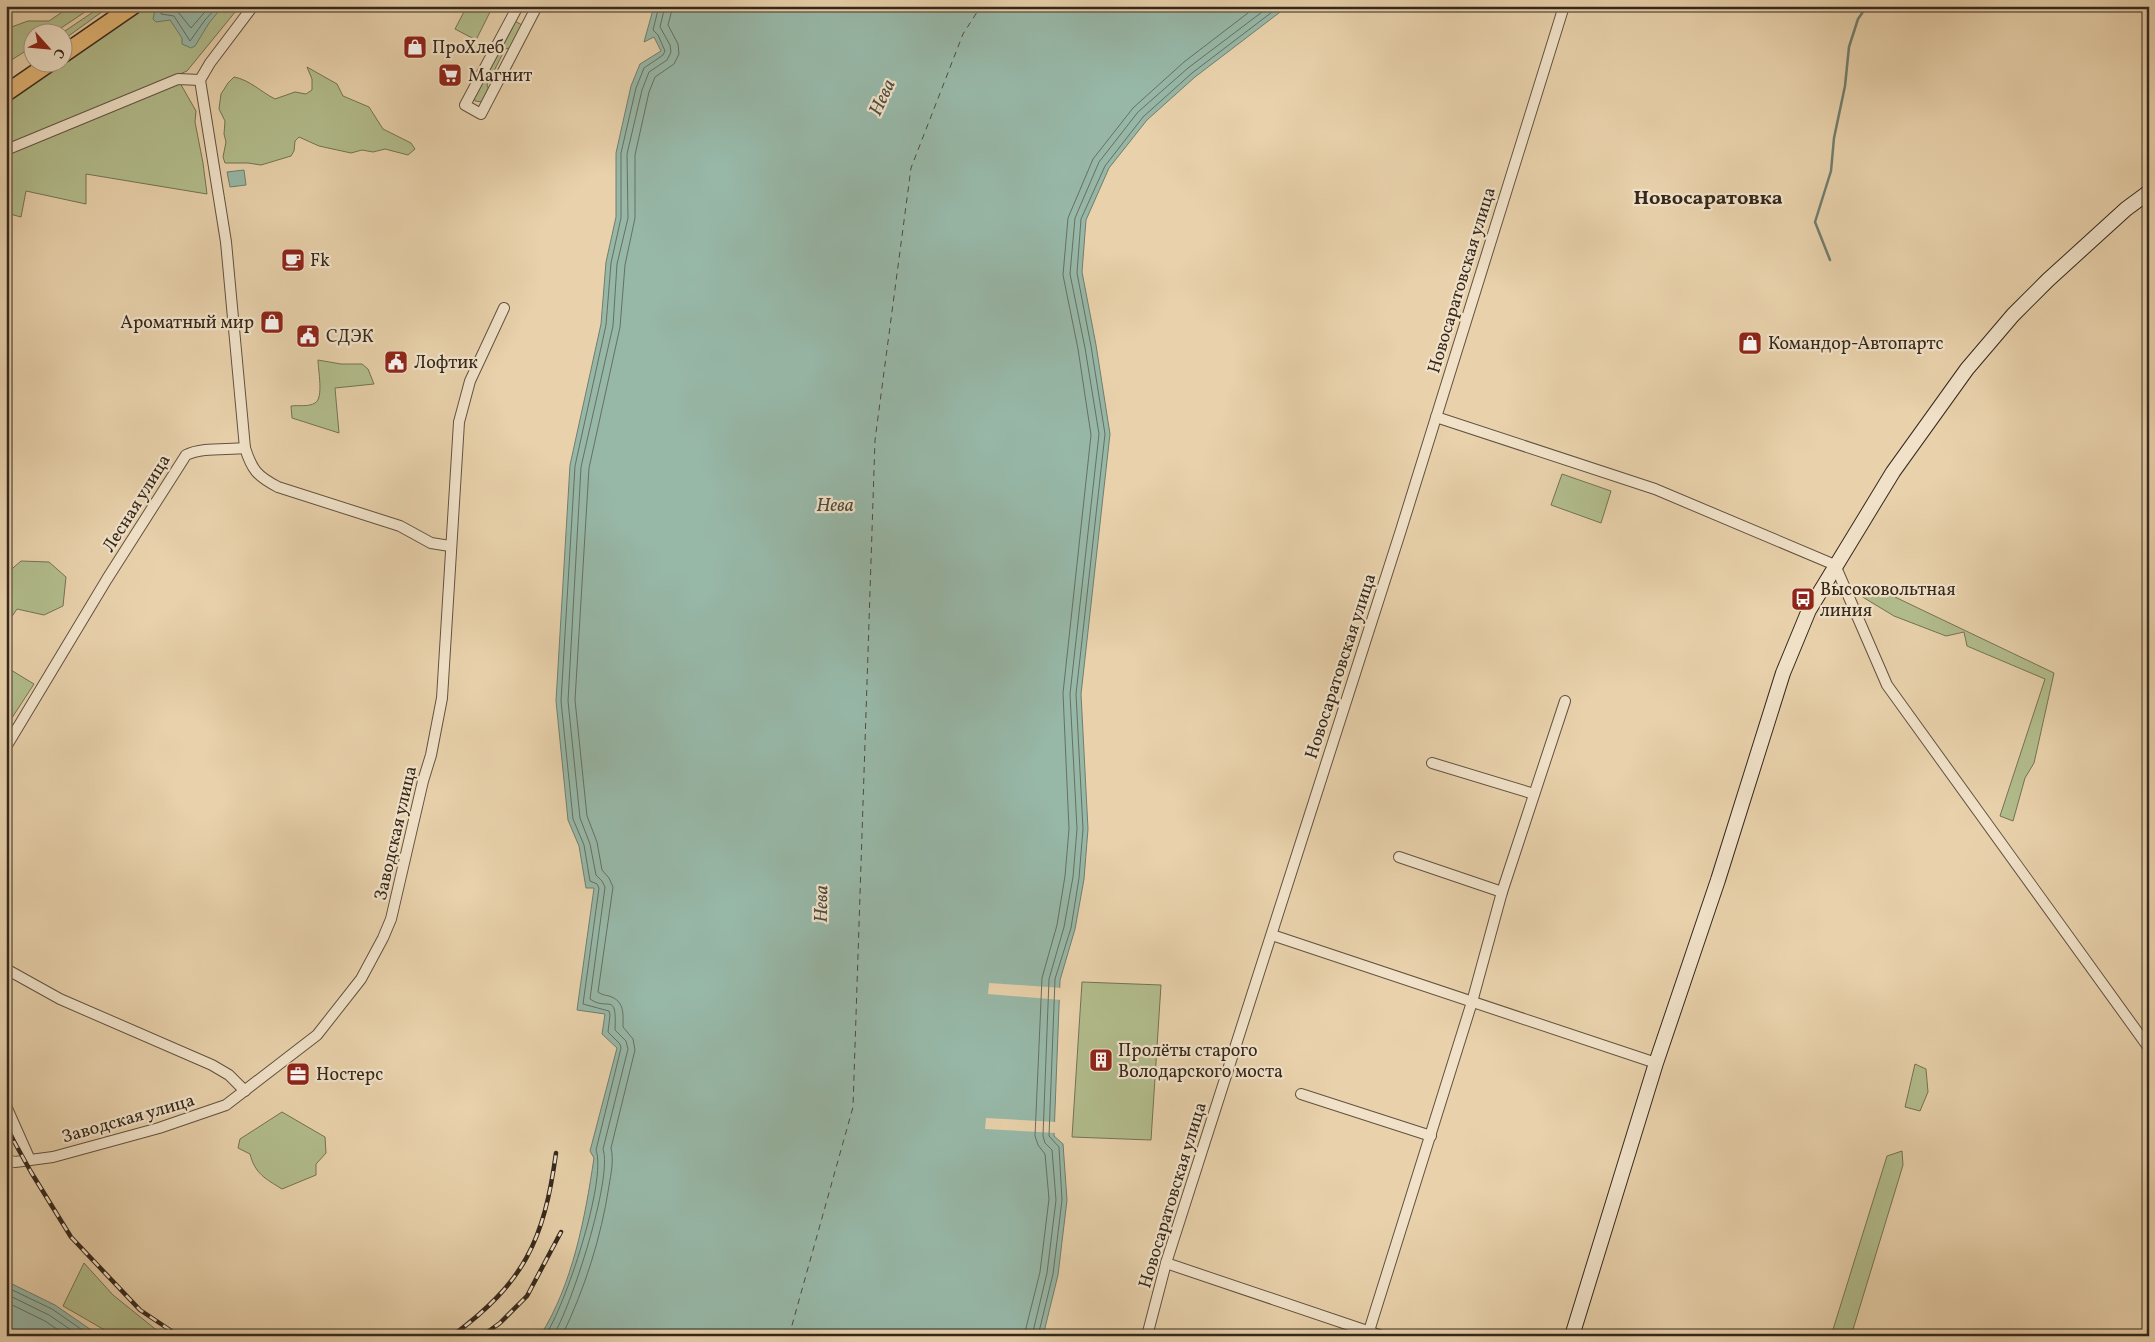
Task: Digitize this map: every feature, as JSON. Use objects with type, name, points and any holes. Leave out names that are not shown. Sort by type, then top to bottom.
[{"type":"main road","points":[[72,48],[133,6]]},
{"type":"main road","points":[[6,93],[36,72]]},
{"type":"main road","points":[[1572,1336],[1656,1063],[1718,880],[1783,673],[1809,610],[1893,472],[1944,399],[1977,357],[2013,315],[2048,280],[2126,209],[2149,192]]},
{"type":"street","points":[[253,6],[210,63],[200,80],[226,242],[245,448],[250,465],[261,478],[278,487],[400,526],[432,544],[450,546]]},
{"type":"street","points":[[518,6],[464,105],[481,114],[537,6]]},
{"type":"street","name":"Новосаратовская улица","points":[[1147,1336],[1166,1263],[1272,935],[1564,6]]},
{"type":"street","points":[[6,150],[178,79],[200,80]]},
{"type":"street","name":"Заводская улица","points":[[6,1160],[15,1162],[53,1157],[159,1128],[226,1105],[317,1035],[361,979],[391,919],[423,781],[431,755],[442,698],[459,422],[470,381],[504,308]]},
{"type":"street","points":[[1436,417],[1655,489],[1836,565],[1887,685],[2149,1048]]},
{"type":"street","name":"Лесная улица","points":[[6,747],[186,454],[196,450],[245,448]]},
{"type":"street","points":[[1369,1331],[1472,1002],[1502,892],[1565,701]]},
{"type":"street","points":[[1432,763],[1534,794]]},
{"type":"street","points":[[1399,857],[1502,892]]},
{"type":"street","points":[[1272,935],[1656,1063]]},
{"type":"street","points":[[6,969],[60,999],[212,1065],[229,1075],[245,1090]]},
{"type":"street","points":[[1301,1094],[1431,1136]]},
{"type":"street","points":[[6,1106],[30,1160]]},
{"type":"street","points":[[1166,1263],[1382,1336]]},
{"type":"green space","points":[[71,6],[94,6],[70,22],[25,22],[49,21]]},
{"type":"green space","points":[[102,6],[110,6],[72,33],[72,26]]},
{"type":"green space","points":[[144,6],[240,6],[187,71],[6,148],[6,101],[48,72],[72,72],[72,56]]},
{"type":"green space","points":[[467,6],[493,6],[476,40],[455,29]]},
{"type":"green space","points":[[513,20],[522,25],[510,48],[505,49],[487,85],[489,90],[482,102],[475,101],[474,96]]},
{"type":"green space","points":[[22,23],[22,53],[6,62],[6,29]]},
{"type":"green space","points":[[307,67],[337,84],[343,96],[369,107],[383,129],[411,143],[415,149],[408,155],[385,149],[373,152],[362,150],[351,153],[319,146],[299,137],[295,141],[294,151],[291,156],[261,165],[225,163],[223,157],[226,142],[224,134],[225,121],[219,109],[221,94],[228,83],[234,77],[240,79],[275,99],[295,92],[306,94],[312,90],[312,79]]},
{"type":"green space","points":[[180,83],[196,111],[195,122],[207,194],[86,174],[86,204],[26,191],[21,217],[6,213],[6,154]]},
{"type":"green space","points":[[318,360],[341,364],[362,364],[368,369],[374,384],[335,388],[339,433],[292,418],[291,406],[310,405],[318,400],[320,383]]},
{"type":"green space","points":[[1562,474],[1611,491],[1601,523],[1551,505]]},
{"type":"green space","points":[[21,561],[49,562],[66,577],[63,606],[44,615],[17,609],[6,625],[6,574]]},
{"type":"green space","points":[[1874,587],[2054,673],[2034,763],[2025,778],[2013,821],[2000,816],[2045,679],[1967,646],[1964,632],[1946,636],[1894,616],[1861,596]]},
{"type":"green space","points":[[6,667],[34,684],[6,727]]},
{"type":"green space","points":[[1082,982],[1161,985],[1151,1140],[1072,1137]]},
{"type":"green space","points":[[1915,1064],[1926,1069],[1928,1092],[1920,1111],[1905,1107]]},
{"type":"green space","points":[[282,1112],[325,1137],[326,1153],[316,1164],[316,1175],[282,1189],[266,1179],[258,1171],[250,1154],[238,1148],[240,1139]]},
{"type":"green space","points":[[1902,1151],[1903,1165],[1851,1336],[1831,1336],[1887,1156]]},
{"type":"green space","points":[[84,1263],[113,1295],[164,1336],[115,1336],[63,1306]]},
{"type":"water","points":[[159,6],[223,6],[209,23],[195,46],[191,48],[182,44],[182,38],[170,20],[156,22],[153,19],[155,10]]},
{"type":"water","name":"Нева","points":[[654,6],[1288,6],[1195,77],[1147,120],[1109,168],[1086,220],[1082,272],[1110,434],[1081,694],[1088,829],[1084,879],[1075,929],[1060,980],[1054,1136],[1063,1144],[1067,1200],[1058,1275],[1043,1336],[540,1336],[561,1295],[576,1250],[594,1158],[590,1151],[617,1048],[602,1034],[605,1014],[577,1010],[594,888],[586,888],[579,846],[568,820],[556,701],[570,465],[601,324],[606,262],[616,217],[616,153],[631,86],[640,64],[661,51],[654,37],[644,42]]},
{"type":"water","points":[[244,170],[246,185],[230,187],[227,172]]},
{"type":"water","points":[[6,1281],[55,1305],[100,1336],[6,1336]]},
{"type":"pier","points":[[989,983],[1062,988],[1062,1000],[988,994]]},
{"type":"pier","points":[[986,1118],[1057,1122],[1056,1133],[985,1129]]},
{"type":"waterway","points":[[1830,260],[1815,222],[1831,171],[1834,138],[1845,86],[1849,47],[1858,19],[1867,6]]},
{"type":"ferry route","points":[[789,1336],[853,1107],[875,440],[911,168],[963,34],[981,6]]},
{"type":"railway","points":[[6,1127],[71,1237],[140,1310],[179,1336]]},
{"type":"railway","points":[[452,1336],[477,1317],[497,1297],[513,1278],[526,1258],[537,1236],[545,1211],[556,1153]]},
{"type":"railway","points":[[482,1336],[500,1323],[527,1296],[561,1232]]},
{"type":"place","name":"ПроХлеб","points":[[415,47]]},
{"type":"place","name":"Магнит","points":[[450,75]]},
{"type":"place","name":"Fk","points":[[293,260]]},
{"type":"place","name":"Ароматный мир","points":[[272,322]]},
{"type":"place","name":"СДЭК","points":[[308,336]]},
{"type":"place","name":"Командор-Автопартс","points":[[1750,343]]},
{"type":"place","name":"Лофтик","points":[[396,362]]},
{"type":"place","name":"Высоковольтная линия","points":[[1803,599]]},
{"type":"place","name":"Пролёты старого Володарского моста","points":[[1101,1060]]},
{"type":"place","name":"Ностерс","points":[[298,1074]]},
{"type":"district","name":"Новосаратовка","points":[[1708,197]]}]
